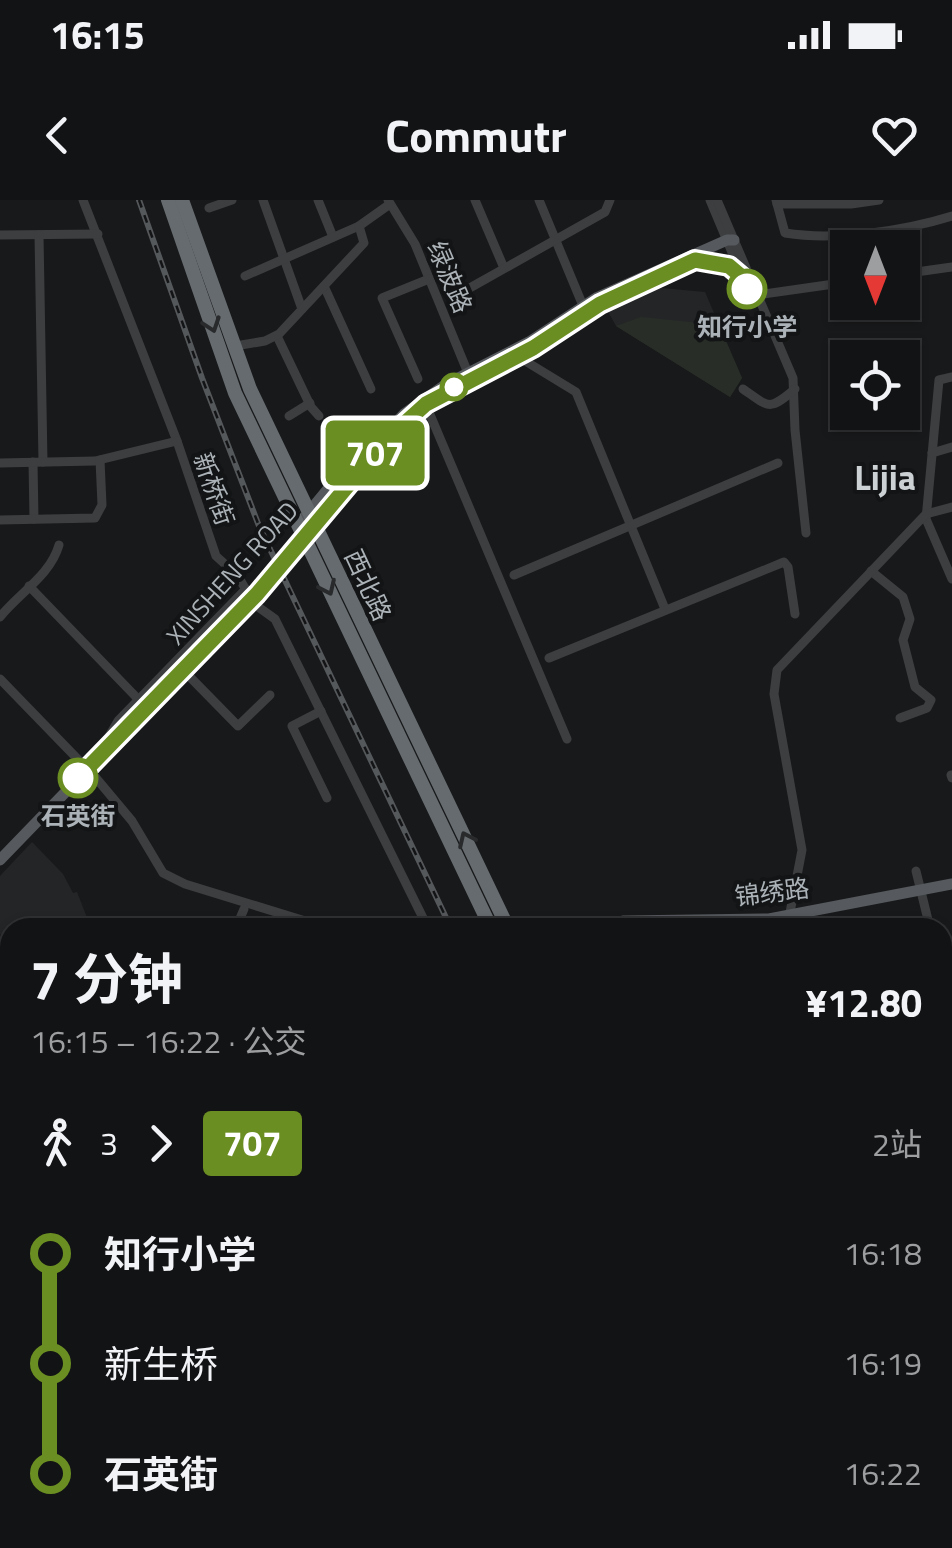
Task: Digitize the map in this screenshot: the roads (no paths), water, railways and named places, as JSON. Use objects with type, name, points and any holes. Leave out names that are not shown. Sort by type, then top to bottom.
[{"type":"highway","name":"西北路","points":[[168,200],[236,393],[323,542],[503,918]]},
{"type":"highway","name":"西北路","points":[[182,200],[293,496]]},
{"type":"highway","name":"西北路","points":[[310,520],[487,918]]},
{"type":"main road","name":"XINSHENG ROAD","points":[[0,860],[194,654],[257,594],[404,414],[468,373],[584,310],[730,242]]},
{"type":"main road","name":"XINSHENG ROAD","points":[[367,457],[426,404],[517,356],[617,288],[730,242]]},
{"type":"main road","points":[[695,260],[719,262],[742,277]]},
{"type":"main road","points":[[310,520],[426,404]]},
{"type":"main road","points":[[310,520],[326,492],[370,438],[404,414]]},
{"type":"main road","points":[[293,496],[309,498],[326,492]]},
{"type":"main road","name":"XINSHENG ROAD","points":[[0,852],[86,767]]},
{"type":"main road","name":"锦绣路","points":[[803,918],[952,884]]},
{"type":"street","name":"新桥街","points":[[83,200],[177,441],[216,556],[238,576],[254,604],[275,619],[423,918]]},
{"type":"street","points":[[209,208],[232,200]]},
{"type":"street","points":[[263,200],[302,310]]},
{"type":"street","points":[[318,200],[333,237]]},
{"type":"street","points":[[475,200],[504,268]]},
{"type":"street","points":[[539,200],[584,310]]},
{"type":"street","points":[[458,294],[606,212],[610,200]]},
{"type":"street","points":[[714,200],[742,277],[756,299]]},
{"type":"street","points":[[879,200],[851,204],[777,202],[785,233],[806,236],[832,236],[952,216]]},
{"type":"street","points":[[245,276],[359,226],[389,202]]},
{"type":"street","name":"绿波路","points":[[389,202],[415,244],[468,373]]},
{"type":"street","points":[[235,346],[277,336],[364,243],[359,226]]},
{"type":"street","points":[[0,236],[98,234]]},
{"type":"street","points":[[34,519],[39,235]]},
{"type":"street","points":[[730,242],[793,378],[806,533]]},
{"type":"street","points":[[920,274],[952,270]]},
{"type":"street","points":[[418,379],[382,298],[430,278]]},
{"type":"street","points":[[324,286],[371,389]]},
{"type":"street","points":[[756,299],[830,288]]},
{"type":"street","points":[[277,336],[319,416]]},
{"type":"street","points":[[517,356],[576,392],[664,609]]},
{"type":"street","points":[[952,377],[938,380],[926,514],[952,579]]},
{"type":"street","points":[[744,389],[773,407],[794,389]]},
{"type":"street","points":[[289,416],[310,403]]},
{"type":"street","points":[[426,404],[567,739]]},
{"type":"street","points":[[0,463],[100,460],[177,441]]},
{"type":"street","points":[[932,452],[952,447]]},
{"type":"street","points":[[0,520],[95,518],[102,505],[100,460]]},
{"type":"street","points":[[514,574],[778,463]]},
{"type":"street","points":[[788,918],[802,850],[773,680],[776,670],[926,514],[952,507]]},
{"type":"street","points":[[0,617],[54,564],[59,545]]},
{"type":"street","points":[[549,658],[784,562],[796,614]]},
{"type":"street","points":[[871,571],[902,597],[910,619],[903,640],[915,687],[931,700],[927,708],[900,718]]},
{"type":"street","points":[[29,586],[139,700]]},
{"type":"street","points":[[106,746],[118,721],[246,589]]},
{"type":"street","points":[[106,746],[132,732],[254,604]]},
{"type":"street","points":[[187,674],[238,726],[270,694]]},
{"type":"street","points":[[0,679],[86,767],[132,821],[158,868],[169,878],[296,918]]},
{"type":"street","points":[[321,711],[292,726],[327,798]]},
{"type":"street","points":[[916,871],[927,918]]},
{"type":"street","points":[[240,918],[244,909]]},
{"type":"railway","points":[[139,200],[259,526],[446,918]]},
{"type":"place","name":"知行小学","points":[[747,289]]},
{"type":"place","name":"石英街","points":[[78,778]]},
{"type":"district","name":"Lijia","points":[[885,478]]}]
